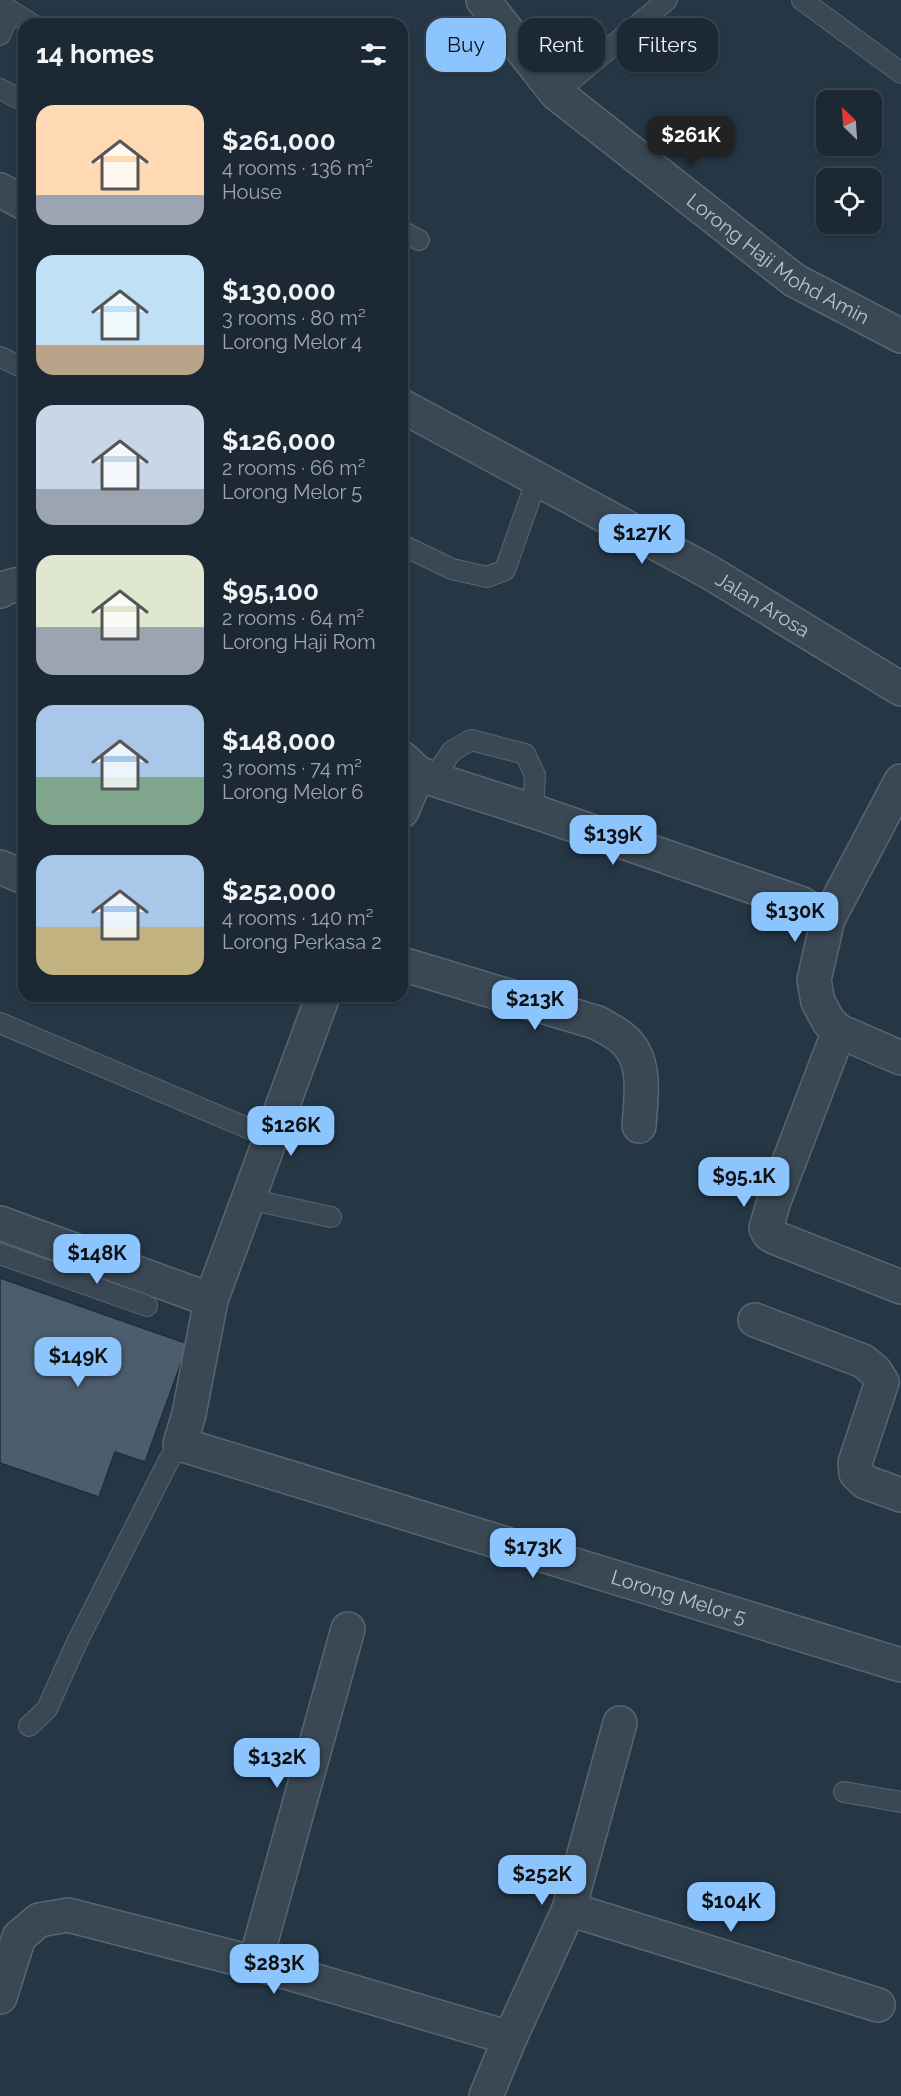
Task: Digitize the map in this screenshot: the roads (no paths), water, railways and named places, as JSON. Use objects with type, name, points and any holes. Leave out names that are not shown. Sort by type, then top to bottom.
[{"type":"street","name":"Lorong Haji Mohd Amin","points":[[483,0],[556,93],[794,280],[901,336]]},
{"type":"street","points":[[0,190],[18,200]]},
{"type":"street","name":"Jalan Arosa","points":[[408,409],[709,572],[901,689]]},
{"type":"street","points":[[0,591],[18,584]]},
{"type":"street","points":[[408,796],[418,770],[800,903],[828,919]]},
{"type":"street","points":[[901,781],[828,919],[814,980],[818,1002],[830,1022],[839,1031],[901,1058]]},
{"type":"street","points":[[0,867],[18,874]]},
{"type":"street","points":[[408,966],[598,1023],[623,1038],[636,1055],[642,1079],[639,1126]]},
{"type":"street","points":[[180,1444],[189,1414],[211,1300],[321,1002]]},
{"type":"street","points":[[839,1031],[774,1201],[766,1228],[769,1234],[776,1238],[901,1287]]},
{"type":"street","points":[[0,1223],[211,1300]]},
{"type":"street","points":[[755,1320],[863,1361],[875,1371],[882,1382],[855,1463],[856,1473],[865,1482],[901,1495]]},
{"type":"street","name":"Lorong Melor 5","points":[[180,1444],[901,1665]]},
{"type":"street","points":[[255,1963],[348,1629]]},
{"type":"street","points":[[486,2096],[569,1909],[620,1723]]},
{"type":"street","points":[[569,1909],[878,2005]]},
{"type":"street","points":[[0,1997],[19,1937],[39,1920],[68,1914],[255,1963],[510,2038]]},
{"type":"lane","points":[[556,93],[667,0]]},
{"type":"lane","points":[[801,0],[901,73]]},
{"type":"lane","points":[[0,35],[5,8],[22,18]]},
{"type":"lane","points":[[0,89],[18,98]]},
{"type":"lane","points":[[0,357],[18,365]]},
{"type":"lane","points":[[408,548],[452,569],[464,572],[487,577],[505,570],[537,479]]},
{"type":"lane","points":[[418,770],[471,740],[525,754],[535,775],[533,811]]},
{"type":"lane","points":[[0,1023],[271,1138]]},
{"type":"lane","points":[[248,1199],[331,1217]]},
{"type":"lane","points":[[0,1254],[147,1306]]},
{"type":"lane","points":[[29,1726],[47,1709],[77,1642],[164,1469],[180,1444]]},
{"type":"lane","points":[[844,1792],[901,1802]]}]
